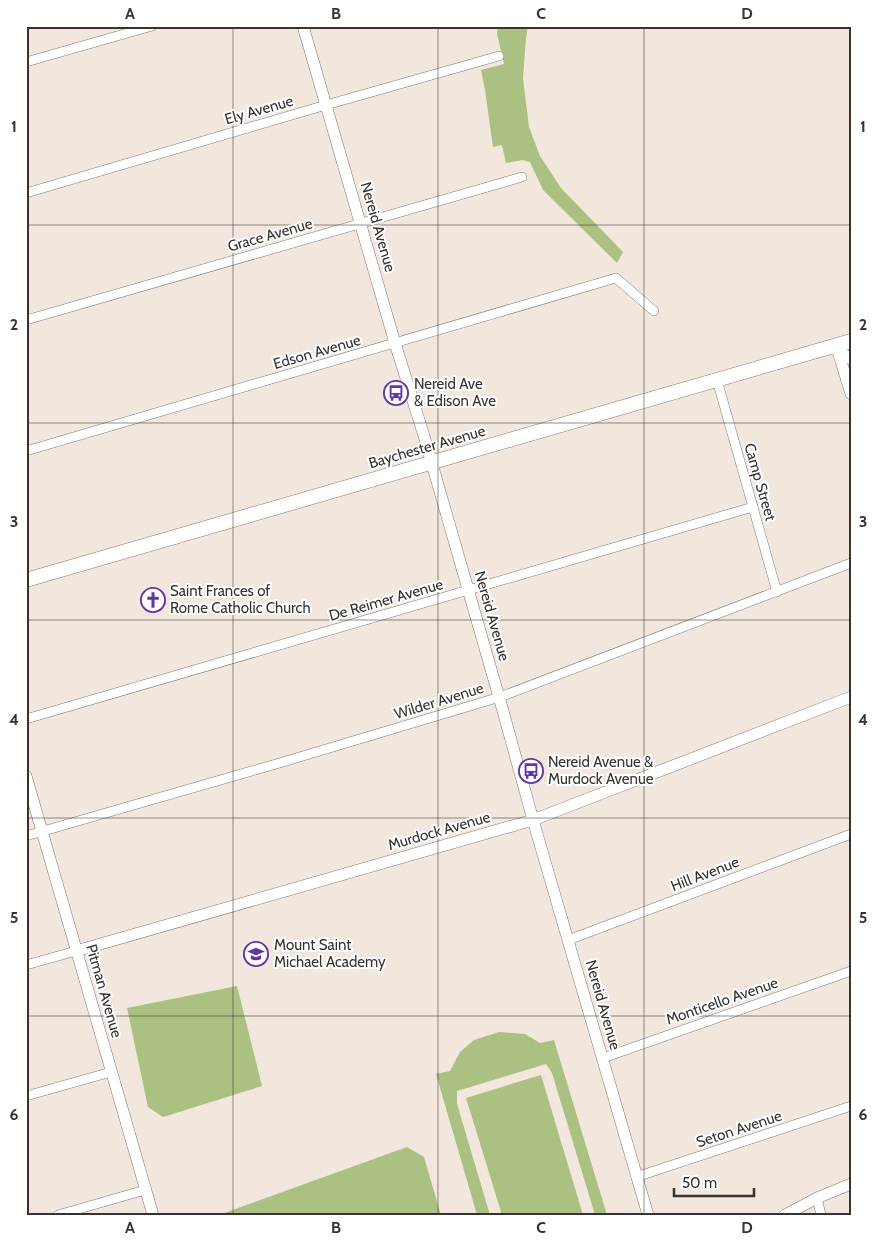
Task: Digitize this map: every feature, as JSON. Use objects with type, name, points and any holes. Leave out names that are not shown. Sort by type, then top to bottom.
[{"type":"main road","name":"Baychester Avenue","points":[[26,580],[851,341]]},
{"type":"street","points":[[26,62],[152,26]]},
{"type":"street","name":"Nereid Avenue","points":[[303,26],[500,697],[533,820],[648,1215]]},
{"type":"street","name":"Ely Avenue","points":[[26,192],[499,56]]},
{"type":"street","name":"Grace Avenue","points":[[26,320],[522,177]]},
{"type":"street","name":"Edson Avenue","points":[[26,450],[616,278],[654,310]]},
{"type":"street","points":[[836,345],[851,360]]},
{"type":"street","points":[[836,345],[851,394]]},
{"type":"street","name":"Camp Street","points":[[717,380],[776,592]]},
{"type":"street","name":"De Reimer Avenue","points":[[26,719],[753,507]]},
{"type":"street","name":"Wilder Avenue","points":[[26,836],[500,697],[851,563]]},
{"type":"street","name":"Murdock Avenue","points":[[26,965],[533,820],[851,697]]},
{"type":"street","name":"Pitman Avenue","points":[[26,776],[153,1215]]},
{"type":"street","name":"Hill Avenue","points":[[568,940],[851,834]]},
{"type":"street","name":"Monticello Avenue","points":[[602,1058],[851,971]]},
{"type":"street","points":[[26,1096],[111,1072]]},
{"type":"street","name":"Seton Avenue","points":[[636,1177],[851,1106]]},
{"type":"street","points":[[785,1215],[816,1198],[851,1184]]},
{"type":"street","points":[[58,1215],[146,1190]]},
{"type":"street","points":[[816,1198],[821,1215]]},
{"type":"green space","points":[[498,26],[528,26],[523,78],[529,127],[540,156],[561,188],[623,252],[617,263],[543,190],[530,162],[522,160],[506,163],[502,145],[493,147],[481,70],[504,64],[497,34]]},
{"type":"green space","points":[[237,986],[262,1086],[163,1117],[148,1107],[127,1008]]},
{"type":"green space","points":[[499,1032],[525,1034],[540,1043],[554,1040],[607,1215],[595,1215],[552,1073],[546,1064],[457,1091],[457,1104],[490,1215],[477,1215],[436,1074],[450,1071],[460,1052],[474,1040]]},
{"type":"green space","points":[[541,1075],[583,1215],[502,1215],[466,1098]]},
{"type":"green space","points":[[407,1147],[424,1157],[441,1215],[219,1215]]},
{"type":"place","name":"Nereid Ave & Edison Ave","points":[[396,393]]},
{"type":"place","name":"Saint Frances of Rome Catholic Church","points":[[153,600]]},
{"type":"place","name":"Nereid Avenue & Murdock Avenue","points":[[531,771]]},
{"type":"place","name":"Mount Saint Michael Academy","points":[[256,954]]}]
